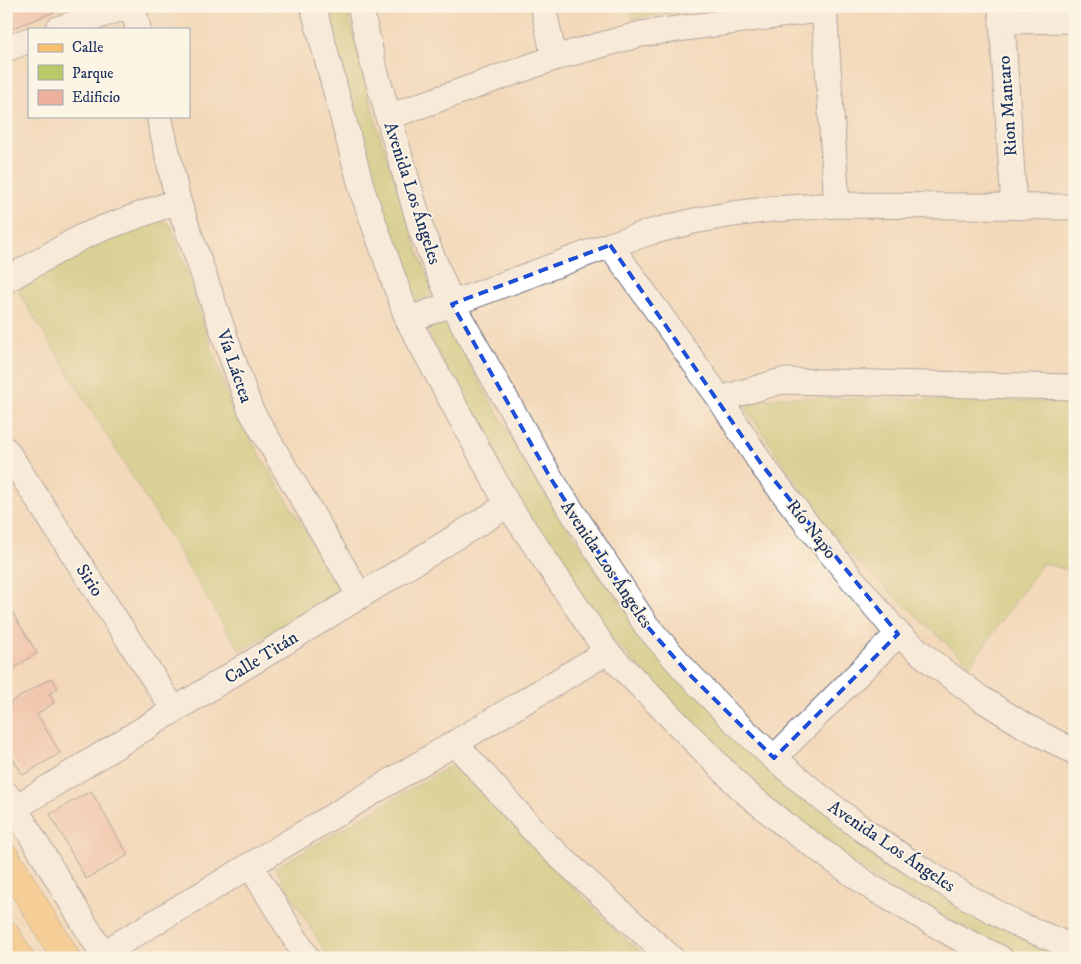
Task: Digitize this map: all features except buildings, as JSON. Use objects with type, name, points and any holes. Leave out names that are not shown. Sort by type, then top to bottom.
[{"type":"main road","points":[[6,858],[66,958]]},
{"type":"main road","points":[[6,935],[20,958]]},
{"type":"street","points":[[61,28],[129,6]]},
{"type":"street","points":[[133,6],[138,28]]},
{"type":"street","points":[[313,6],[363,193],[408,320],[508,505],[607,652],[744,791],[785,825],[827,857],[879,892],[957,937],[1000,958]]},
{"type":"street","name":"Avenida Los Ángeles","points":[[360,6],[372,63],[422,232],[452,304],[551,479],[646,625],[686,672],[729,716],[774,758],[866,832],[966,896],[1017,924],[1075,948]]},
{"type":"street","points":[[543,6],[554,58]]},
{"type":"street","points":[[388,117],[554,58],[641,34],[824,8],[837,205]]},
{"type":"street","points":[[1001,14],[1075,20]]},
{"type":"street","name":"Rion Mantaro","points":[[1001,14],[1014,206]]},
{"type":"street","points":[[6,49],[28,40]]},
{"type":"street","name":"Vía Láctea","points":[[159,118],[178,201],[250,409],[360,596]]},
{"type":"street","points":[[6,280],[82,237],[178,201]]},
{"type":"street","points":[[408,320],[610,245],[660,229],[733,214],[772,209],[837,205],[1075,207]]},
{"type":"street","name":"Río Napo","points":[[610,245],[720,399],[762,465],[810,528],[898,634],[980,698],[1025,726],[1075,752]]},
{"type":"street","points":[[720,399],[782,381],[1075,387]]},
{"type":"street","name":"Sirio","points":[[6,450],[174,710]]},
{"type":"street","name":"Calle Titán","points":[[11,801],[174,710],[508,505]]},
{"type":"street","points":[[774,758],[898,634]]},
{"type":"street","points":[[11,801],[104,956],[250,865],[607,652]]},
{"type":"street","points":[[455,743],[544,842],[671,958]]},
{"type":"street","points":[[250,865],[306,958]]},
{"type":"highlighted area","points":[[610,245],[762,465],[898,634],[774,758],[686,671],[646,625],[551,479],[452,304]]},
{"type":"green space","points":[[319,6],[346,6],[375,119],[407,220],[432,290],[430,295],[424,300],[415,301],[410,297],[383,222]]},
{"type":"green space","points":[[630,6],[713,6],[632,19]]},
{"type":"green space","points":[[156,217],[171,225],[231,406],[341,591],[240,651],[18,291],[100,237]]},
{"type":"green space","points":[[442,322],[449,327],[489,399],[554,507],[622,605],[738,737],[1075,958],[1025,958],[1003,949],[876,879],[768,800],[611,638],[544,542],[490,452],[427,330],[433,324]]},
{"type":"green space","points":[[780,397],[1075,402],[1075,572],[1043,563],[970,665],[848,553],[824,523],[743,404]]},
{"type":"green space","points":[[454,764],[621,936],[649,958],[329,958],[275,868]]}]
